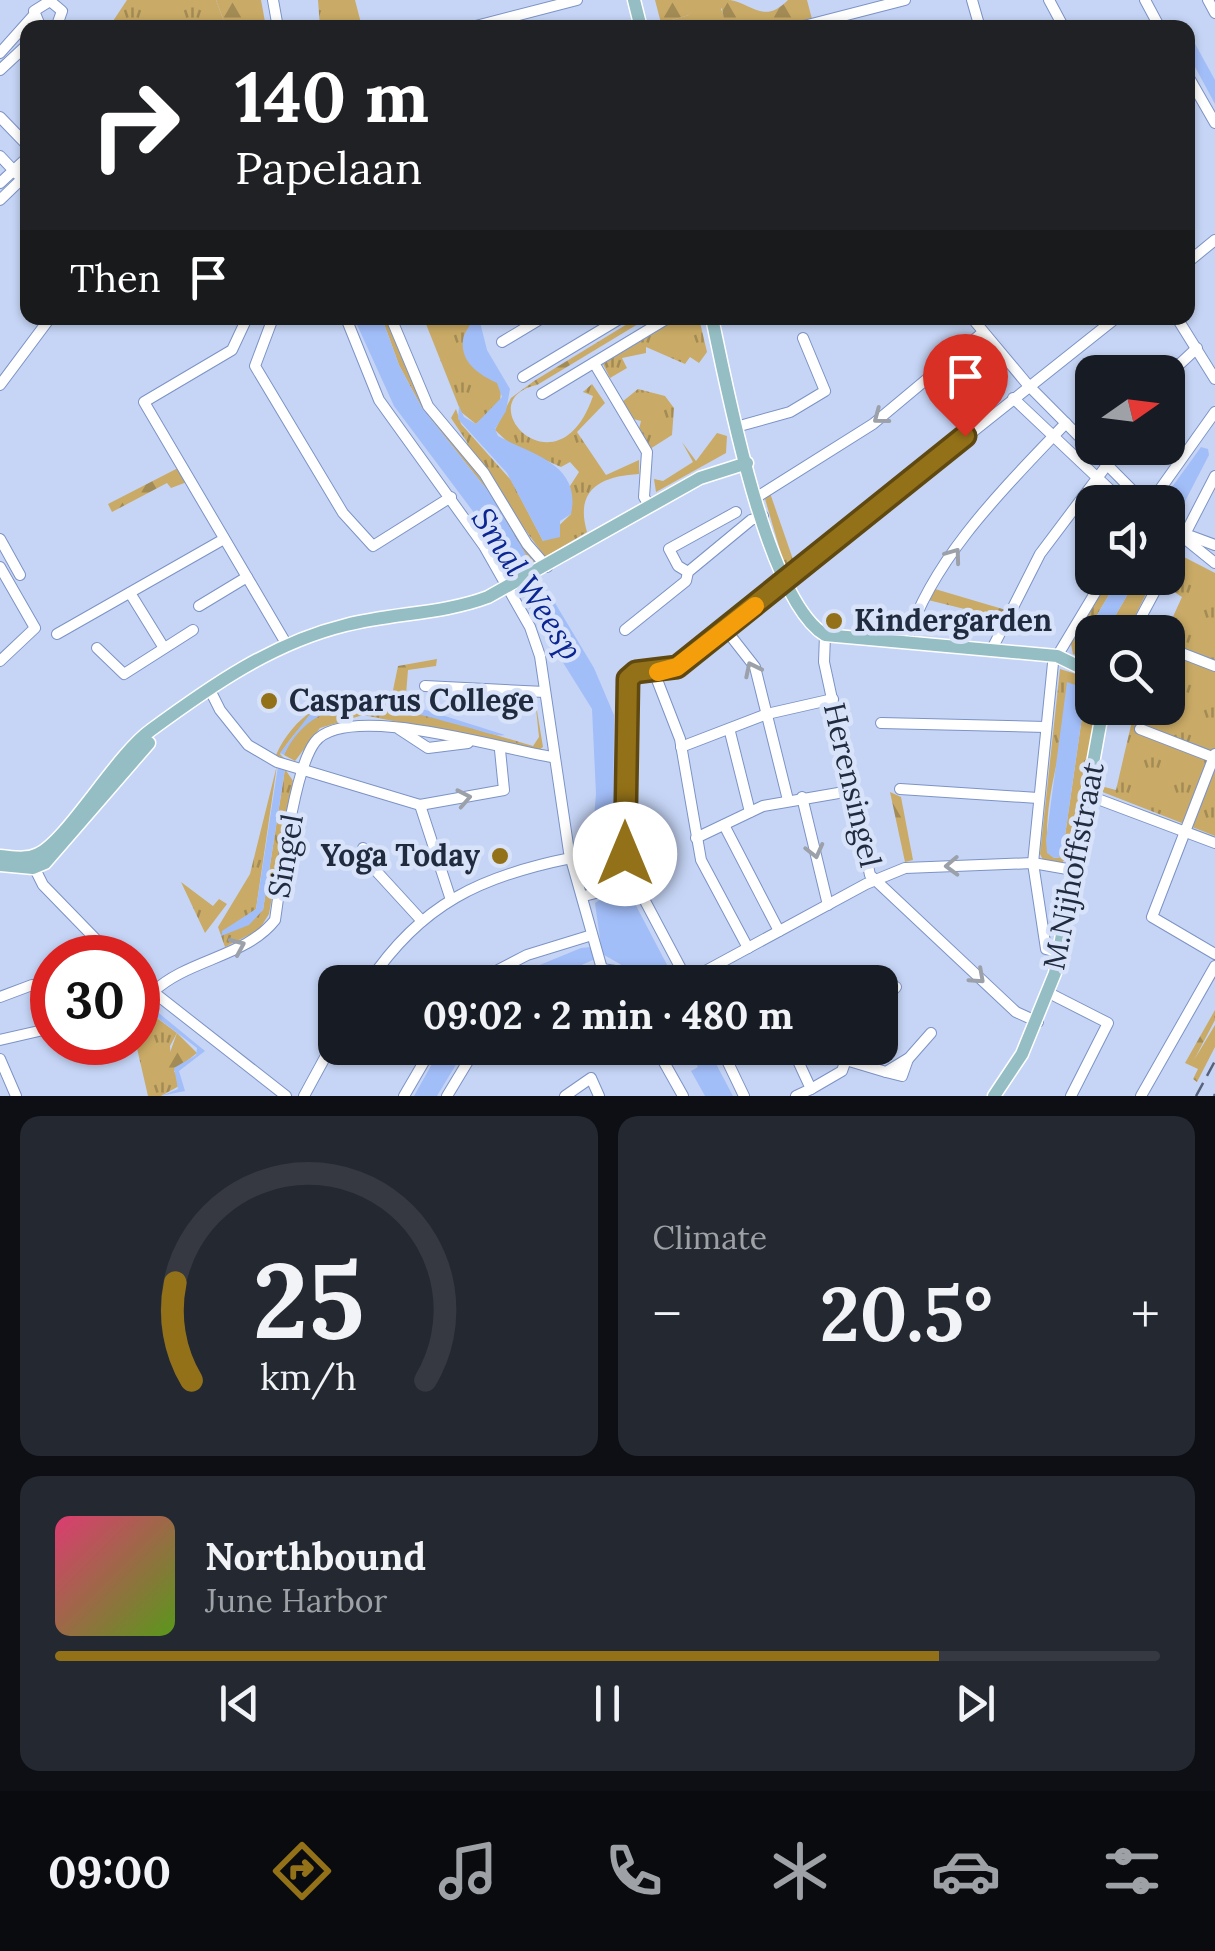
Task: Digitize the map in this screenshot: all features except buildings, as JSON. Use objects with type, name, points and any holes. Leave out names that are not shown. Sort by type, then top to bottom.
[{"type":"main road","points":[[714,325],[736,427],[784,582],[812,627],[825,635],[1057,656],[1075,665]]},
{"type":"main road","points":[[0,865],[31,862],[50,845],[115,765],[209,688],[288,646],[342,625],[462,607],[508,589],[700,478],[747,463]]},
{"type":"main road","name":"M.Nijhoffstraat","points":[[1038,1022],[1060,954],[1100,725]]},
{"type":"main road","points":[[0,856],[31,862]]},
{"type":"main road","points":[[994,1096],[1038,1022]]},
{"type":"street","points":[[499,20],[577,0]]},
{"type":"street","points":[[828,20],[905,0]]},
{"type":"street","points":[[36,8],[46,1],[56,2]]},
{"type":"street","points":[[848,15],[849,20]]},
{"type":"street","points":[[0,54],[20,28]]},
{"type":"street","points":[[0,70],[20,51]]},
{"type":"street","points":[[1195,88],[1215,123]]},
{"type":"street","points":[[0,118],[20,138]]},
{"type":"street","points":[[0,156],[20,173]]},
{"type":"street","points":[[0,200],[20,175]]},
{"type":"street","points":[[0,385],[45,325]]},
{"type":"street","points":[[244,325],[232,350],[144,402],[288,646]]},
{"type":"street","points":[[270,325],[255,366],[342,512],[374,546],[451,497]]},
{"type":"street","points":[[349,325],[379,400],[451,497],[530,627],[545,692],[570,858],[584,896],[598,958],[607,965]]},
{"type":"street","points":[[393,325],[428,406],[484,473],[544,569]]},
{"type":"street","points":[[502,342],[530,325]]},
{"type":"street","points":[[523,377],[609,325]]},
{"type":"street","points":[[542,394],[656,325]]},
{"type":"street","points":[[977,325],[1028,386],[1075,432]]},
{"type":"street","points":[[678,965],[634,883],[625,854],[626,691],[631,676],[671,672],[1107,325]]},
{"type":"street","points":[[1181,325],[1215,379]]},
{"type":"street","points":[[757,497],[873,424],[982,333]]},
{"type":"street","points":[[736,427],[790,412],[824,391],[802,338]]},
{"type":"street","points":[[1185,359],[1196,348]]},
{"type":"street","points":[[594,363],[648,452],[644,497],[650,507]]},
{"type":"street","points":[[1013,398],[1107,485]]},
{"type":"street","points":[[1161,485],[1215,412]]},
{"type":"street","points":[[907,640],[926,593],[1022,470],[1066,423]]},
{"type":"street","points":[[992,648],[1040,554],[1107,465],[1129,485]]},
{"type":"street","points":[[1185,533],[1215,476]]},
{"type":"street","points":[[688,572],[678,566],[668,550],[736,512]]},
{"type":"street","points":[[624,630],[686,581],[688,572],[752,520],[763,516]]},
{"type":"street","points":[[57,634],[224,538]]},
{"type":"street","points":[[1185,538],[1215,545]]},
{"type":"street","points":[[0,539],[20,575]]},
{"type":"street","points":[[1185,539],[1215,563]]},
{"type":"street","points":[[0,567],[34,628],[0,662]]},
{"type":"street","points":[[198,606],[247,577]]},
{"type":"street","points":[[130,593],[164,648]]},
{"type":"street","points":[[1060,954],[1046,950],[1033,863],[1038,798],[1057,656],[1094,595]]},
{"type":"street","points":[[97,648],[124,674],[193,630]]},
{"type":"street","points":[[726,630],[756,667],[788,800]]},
{"type":"street","name":"Herensingel","points":[[825,635],[824,662],[850,791],[874,882],[1016,1012],[1038,1022]]},
{"type":"street","points":[[1185,654],[1215,666]]},
{"type":"street","points":[[654,672],[682,747],[701,860],[748,948]]},
{"type":"street","points":[[425,686],[545,692]]},
{"type":"street","points":[[209,688],[220,710],[248,745],[277,762],[420,805],[504,790],[500,750]]},
{"type":"street","points":[[682,747],[730,732],[768,714],[833,699]]},
{"type":"street","points":[[881,723],[1046,728]]},
{"type":"street","name":"Singel","points":[[160,987],[189,967],[265,932],[275,920],[306,757],[326,731],[352,725],[399,729],[428,748],[469,743],[552,758]]},
{"type":"street","points":[[1140,729],[1215,756],[1183,830],[1152,920],[1215,954]]},
{"type":"street","points":[[730,732],[750,812]]},
{"type":"street","points":[[900,789],[1038,798]]},
{"type":"street","points":[[696,838],[750,812],[788,800],[850,791]]},
{"type":"street","points":[[1087,795],[1215,843]]},
{"type":"street","points":[[802,797],[828,905]]},
{"type":"street","points":[[420,805],[450,897]]},
{"type":"street","points":[[724,825],[778,931]]},
{"type":"street","points":[[363,848],[368,861],[422,922]]},
{"type":"street","points":[[381,965],[450,897],[502,875],[570,858]]},
{"type":"street","points":[[31,862],[61,904],[91,935]]},
{"type":"street","points":[[718,965],[905,868],[1033,863],[1074,870]]},
{"type":"street","points":[[584,896],[634,883]]},
{"type":"street","points":[[509,965],[534,952],[592,935]]},
{"type":"street","points":[[587,965],[598,958]]},
{"type":"street","points":[[1141,1096],[1215,966]]},
{"type":"street","points":[[0,997],[30,986]]},
{"type":"street","points":[[1049,993],[1108,1023],[1071,1096]]},
{"type":"street","points":[[160,997],[286,1096]]},
{"type":"street","points":[[0,1040],[30,1033]]},
{"type":"street","points":[[898,1065],[931,1033]]},
{"type":"street","points":[[0,1059],[12,1093],[27,1080]]},
{"type":"street","points":[[304,1096],[321,1065]]},
{"type":"street","points":[[404,1096],[422,1065]]},
{"type":"street","points":[[447,1096],[466,1065]]},
{"type":"street","points":[[665,1065],[682,1096]]},
{"type":"street","points":[[729,1065],[744,1096]]},
{"type":"street","points":[[800,1065],[812,1089]]},
{"type":"street","points":[[796,1096],[842,1071],[844,1065]]},
{"type":"street","points":[[863,1065],[886,1072],[898,1065]]},
{"type":"street","points":[[565,1096],[591,1078],[598,1096]]},
{"type":"green space","points":[[127,0],[216,0],[223,20],[114,20]]},
{"type":"green space","points":[[216,0],[261,0],[265,20],[223,20]]},
{"type":"green space","points":[[318,0],[355,0],[360,20],[319,20]]},
{"type":"green space","points":[[655,0],[691,0],[689,15],[660,20]]},
{"type":"green space","points":[[691,0],[730,0],[721,9],[726,20],[672,20],[689,15]]},
{"type":"green space","points":[[730,0],[765,12],[788,0],[807,0],[812,19],[724,20],[721,5]]},
{"type":"green space","points":[[385,325],[392,325],[411,378],[537,560],[531,564],[488,491],[422,408],[399,365]]},
{"type":"green space","points":[[426,325],[476,325],[501,390],[500,402],[476,424],[461,412]]},
{"type":"green space","points":[[626,325],[636,325],[537,385],[534,381]]},
{"type":"green space","points":[[667,325],[701,325],[707,352],[699,363],[690,357],[685,364],[646,347],[646,353],[622,358],[627,368],[610,378],[603,364]]},
{"type":"green space","points":[[534,381],[537,385],[518,394],[511,408],[514,422],[525,435],[541,442],[560,440],[578,426],[593,396],[583,392],[592,384],[605,403],[577,432],[606,475],[639,460],[639,474],[614,478],[595,487],[585,505],[587,532],[545,557],[467,450],[467,442],[451,418],[456,409],[461,424],[511,480],[543,541],[571,514],[570,486],[579,472],[570,462],[561,467],[511,445],[495,430],[511,398]]},
{"type":"green space","points":[[638,389],[665,396],[674,408],[672,435],[650,449],[639,429],[641,421],[633,419],[622,402]]},
{"type":"green space","points":[[717,433],[727,436],[726,453],[656,492],[654,479],[663,481],[693,462],[682,442],[696,461]]},
{"type":"green space","points":[[178,468],[187,482],[171,488],[167,483],[112,512],[108,504]]},
{"type":"green space","points":[[770,493],[796,568],[793,571],[785,567],[765,499]]},
{"type":"green space","points":[[1185,558],[1215,573],[1215,836],[1100,791],[1097,785],[1116,790],[1131,725],[1185,725],[1185,615],[1174,615],[1182,597],[1179,595],[1185,595]]},
{"type":"green space","points":[[935,589],[1006,610],[1001,618],[928,600]]},
{"type":"green space","points":[[1097,595],[1109,595],[1097,615],[1085,615]]},
{"type":"green space","points":[[1127,595],[1146,595],[1136,615],[1116,615]]},
{"type":"green space","points":[[1075,631],[1075,655],[1073,654],[1070,639]]},
{"type":"green space","points":[[437,659],[436,666],[408,670],[405,707],[363,702],[332,705],[319,711],[294,735],[280,754],[285,759],[276,755],[293,728],[315,709],[342,699],[374,696],[382,690],[392,695],[398,666]]},
{"type":"green space","points":[[1060,669],[1075,674],[1075,694],[1048,811],[1048,853],[1054,858],[1062,857],[1081,725],[1095,725],[1068,858],[1061,863],[1043,860],[1040,854]]},
{"type":"green space","points":[[535,699],[543,747],[539,750],[363,715],[320,728],[295,761],[284,755],[306,720],[341,707],[426,715],[533,746],[539,737]]},
{"type":"green space","points":[[277,765],[256,909],[222,935],[263,910],[285,769],[293,781],[269,914],[259,930],[225,947],[218,927],[250,874]]},
{"type":"green space","points":[[890,792],[901,797],[913,860],[905,862]]},
{"type":"green space","points":[[181,882],[213,906],[219,899],[227,904],[205,933]]},
{"type":"green space","points":[[1215,1010],[1215,1020],[1194,1060],[1215,1025],[1215,1047],[1197,1082],[1193,1079],[1198,1069],[1185,1063]]},
{"type":"green space","points":[[160,1020],[177,1033],[170,1046],[172,1078],[178,1078],[179,1086],[161,1096],[148,1096],[141,1065],[160,1065]]},
{"type":"green space","points":[[177,1033],[197,1053],[174,1071],[178,1078],[173,1079],[165,1066]]},
{"type":"water","points":[[1195,44],[1215,80],[1215,104],[1195,67]]},
{"type":"water","name":"Smal Weesp","points":[[357,325],[385,325],[399,365],[422,408],[488,491],[594,668],[614,715],[613,866],[617,896],[631,896],[667,965],[621,965],[604,955],[582,965],[540,965],[581,948],[601,946],[595,903],[606,896],[602,882],[596,883],[591,851],[596,794],[592,709],[529,608],[517,574],[503,565],[472,510],[394,406]]},
{"type":"water","points":[[470,325],[481,325],[487,350],[510,389],[506,411],[495,429],[498,436],[551,463],[569,483],[571,514],[560,521],[560,537],[543,541],[507,473],[458,419],[459,406],[464,417],[476,424],[502,397],[497,383],[468,362],[464,337]]},
{"type":"water","points":[[1201,447],[1208,449],[1209,455],[1185,501],[1185,485],[1174,485]]},
{"type":"water","points":[[1109,595],[1127,595],[1116,615],[1097,615]]},
{"type":"water","points":[[1067,682],[1075,685],[1075,725],[1081,725],[1062,857],[1054,858],[1047,853]]},
{"type":"water","points":[[355,701],[426,710],[505,735],[366,706],[342,708],[319,716],[300,731],[284,755],[280,753],[310,714]]},
{"type":"water","points":[[278,766],[285,769],[263,910],[249,925],[221,936],[222,931],[256,909]]},
{"type":"water","points":[[160,1014],[205,1051],[179,1071],[185,1091],[161,1096],[178,1089],[174,1068],[196,1055],[197,1048],[160,1020]]},
{"type":"water","points":[[431,1065],[456,1065],[437,1096],[414,1096]]},
{"type":"water","points":[[717,1065],[733,1096],[705,1096],[691,1071]]},
{"type":"railway","points":[[1196,1096],[1215,1061]]},
{"type":"slow traffic","points":[[658,672],[671,672],[755,606]]},
{"type":"place","name":"Kindergarden","points":[[834,621]]},
{"type":"place","name":"Casparus College","points":[[269,701]]},
{"type":"place","name":"Yoga Today","points":[[500,856]]},
{"type":"route","points":[[625,854],[628,679],[636,672],[671,672],[965,436]]}]
